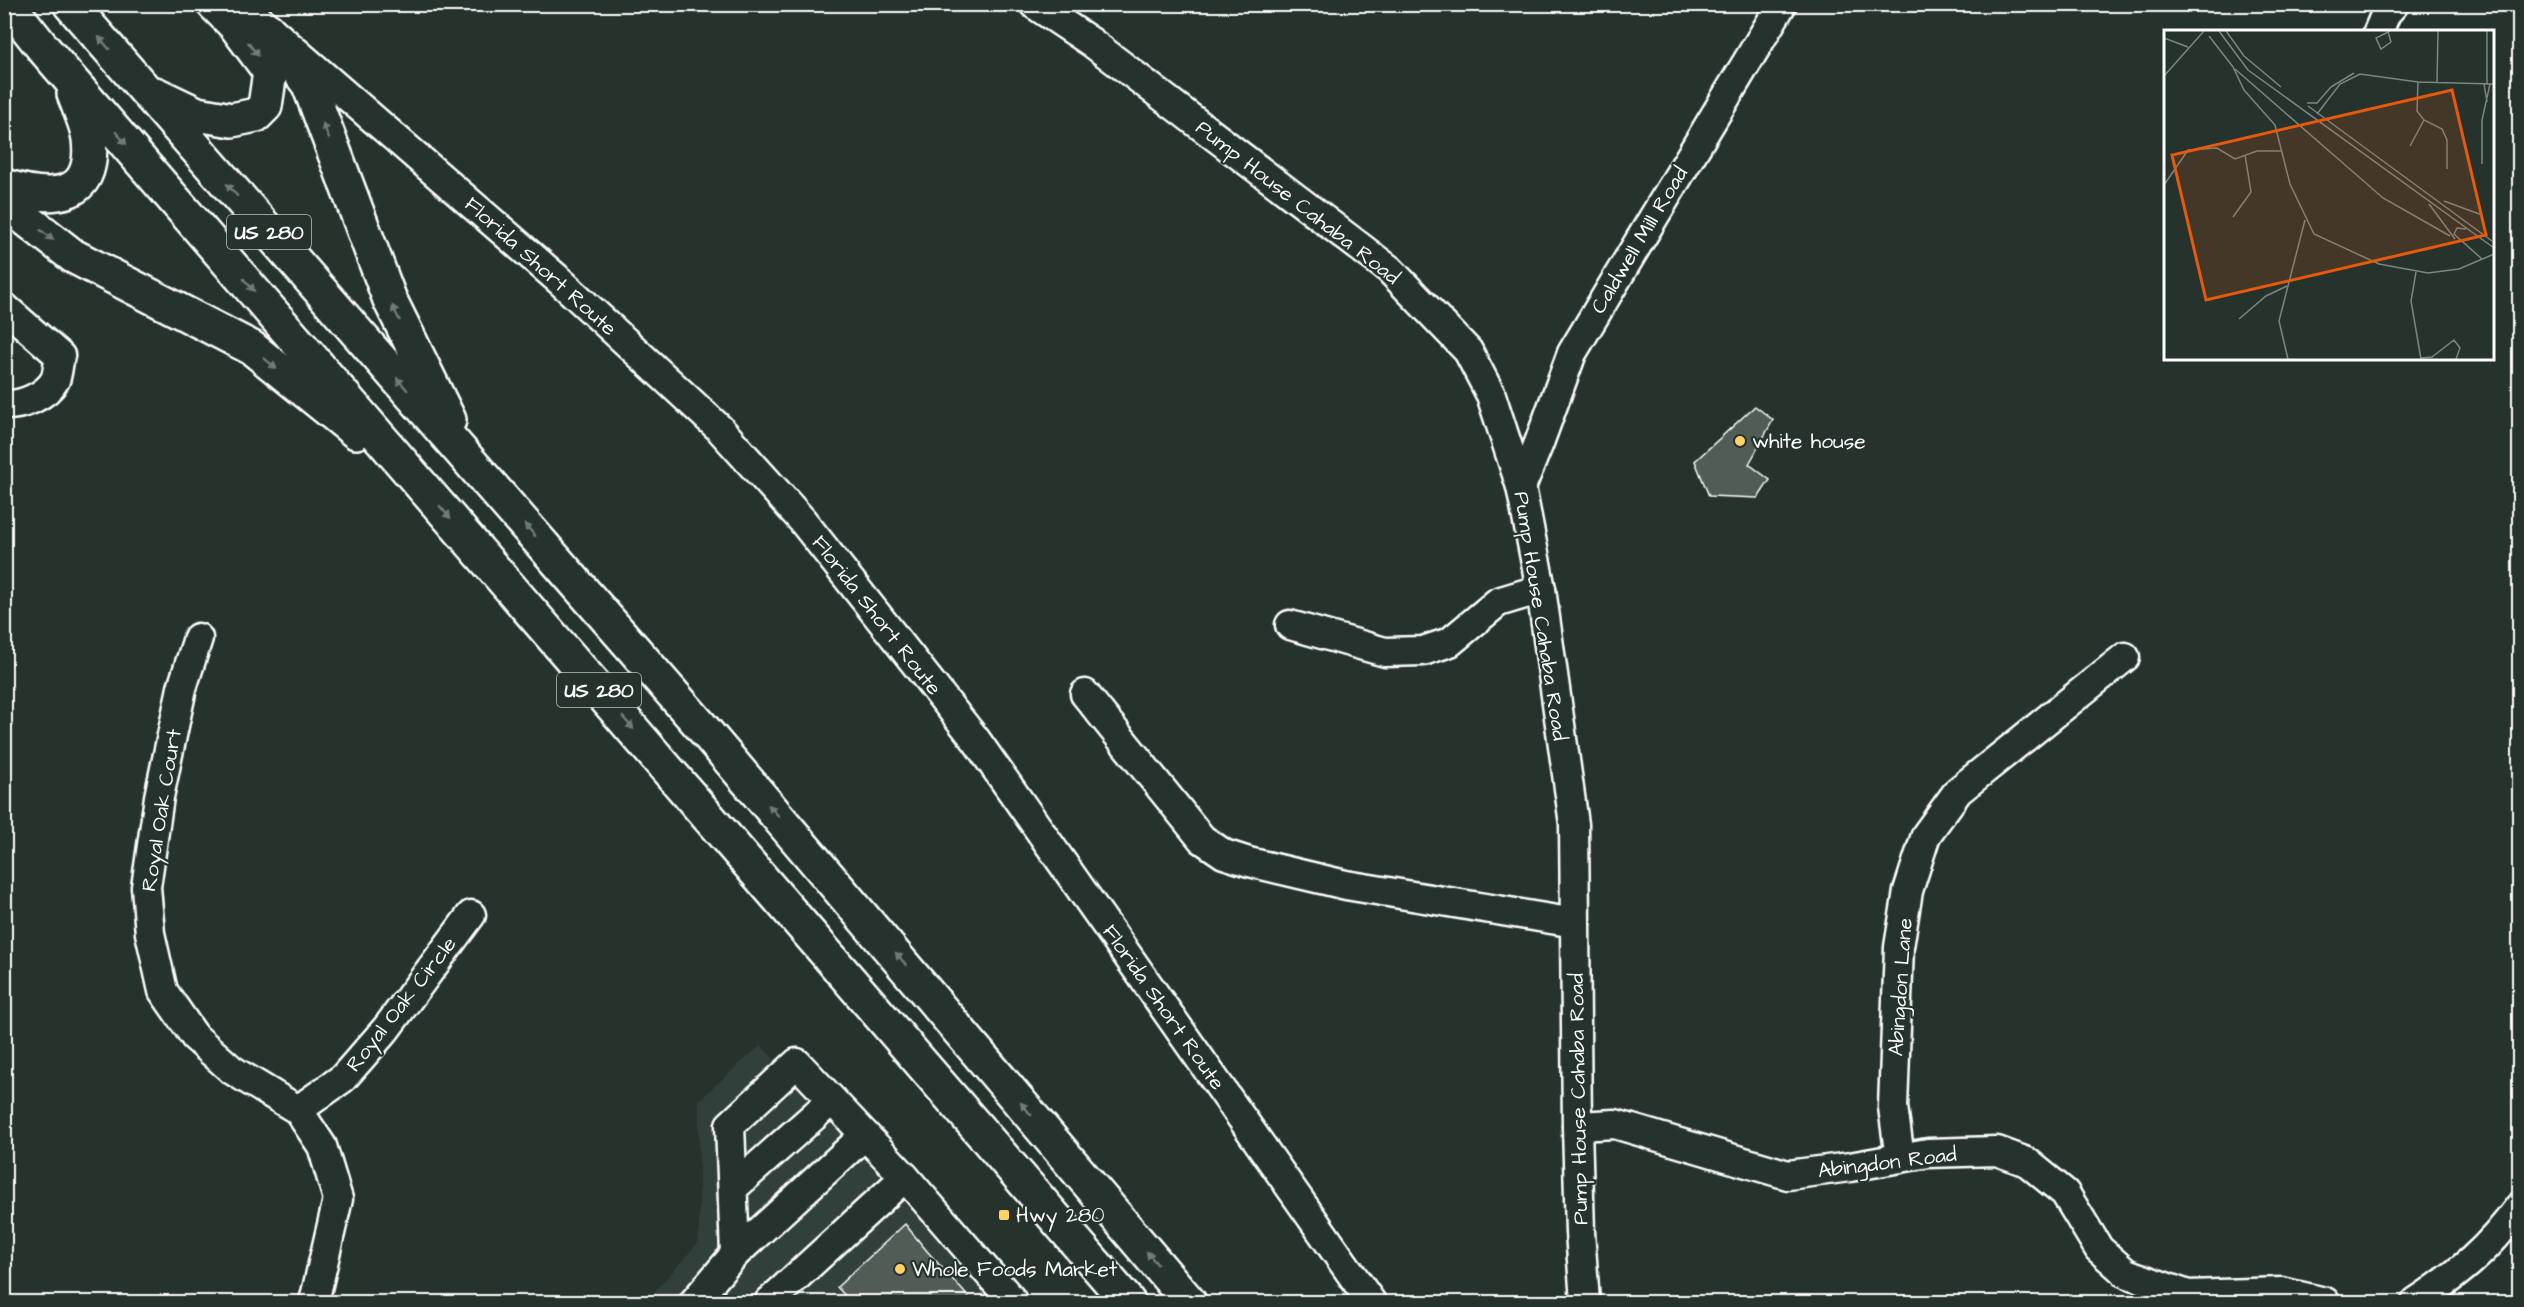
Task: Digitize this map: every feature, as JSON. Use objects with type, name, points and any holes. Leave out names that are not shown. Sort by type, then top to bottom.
[{"type":"highway","name":"US 280","points":[[8,4],[69,78],[1128,1302]]},
{"type":"highway","name":"US 280","points":[[70,4],[793,833],[1190,1302]]},
{"type":"highway","points":[[144,89],[197,114],[232,120],[256,115],[266,106],[270,72],[235,25],[214,4]]},
{"type":"highway","points":[[268,30],[309,85],[390,300],[468,460]]},
{"type":"highway","points":[[4,186],[31,194],[51,196],[81,182],[89,166],[89,137],[69,78]]},
{"type":"highway","points":[[4,195],[22,216],[73,255],[252,348],[424,487]]},
{"type":"highway","points":[[1069,1233],[1073,1268],[1102,1302]]},
{"type":"street","points":[[241,4],[268,30]]},
{"type":"street","name":"Pump House Cahaba Road","points":[[1034,4],[1109,56],[1390,270],[1468,351],[1491,395],[1521,488],[1541,589],[1574,824],[1577,1126],[1580,1232],[1586,1302]]},
{"type":"street","name":"Caldwell Mill Road","points":[[1521,488],[1572,353],[1782,4]]},
{"type":"street","points":[[2379,30],[2386,13],[2394,4]]},
{"type":"street","name":"Florida Short Route","points":[[268,30],[335,84],[560,280],[719,428],[802,520],[976,740],[1371,1302]]},
{"type":"street","points":[[4,308],[60,356],[55,380],[36,398],[11,406],[4,405]]},
{"type":"street","points":[[1290,625],[1385,652],[1423,651],[1450,642],[1498,602],[1541,589]]},
{"type":"street","name":"Royal Oak Court","points":[[198,638],[182,688],[159,797],[146,887],[150,933],[163,991],[195,1037],[232,1070],[298,1110],[322,1146],[338,1199],[314,1302]]},
{"type":"street","name":"Abingdon Lane","points":[[1900,1158],[1893,1107],[1899,946],[1908,891],[1926,834],[1958,791],[2125,657]]},
{"type":"street","points":[[1085,694],[1202,839],[1224,854],[1346,885],[1575,923]]},
{"type":"street","name":"Royal Oak Circle","points":[[298,1110],[343,1078],[379,1037],[471,915]]},
{"type":"street","points":[[735,1254],[730,1125],[797,1062],[906,1178],[1011,1299]]},
{"type":"street","points":[[732,1188],[832,1100]]},
{"type":"street","name":"Abingdon Road","points":[[1577,1126],[1615,1124],[1788,1174],[1850,1167],[1928,1153],[1997,1151],[2027,1162],[2065,1193],[2099,1249],[2126,1273],[2188,1295],[2282,1292],[2325,1302]]},
{"type":"street","points":[[694,1302],[735,1254],[865,1135]]},
{"type":"street","points":[[769,1302],[906,1178]]},
{"type":"street","points":[[2416,1302],[2461,1271],[2496,1238],[2520,1206]]},
{"type":"shaded area","points":[[761,1045],[994,1302],[645,1302],[699,1242],[699,1100]]},
{"type":"building","name":"white house","points":[[1755,406],[1773,420],[1749,464],[1770,480],[1758,498],[1709,496],[1695,461]]},
{"type":"building","name":"Whole Foods Market","points":[[905,1224],[973,1302],[851,1302],[837,1287]]},
{"type":"place","name":"white house","points":[[1740,441]]},
{"type":"place","name":"Hwy 280","points":[[1004,1215]]},
{"type":"place","name":"Whole Foods Market","points":[[900,1269]]}]
